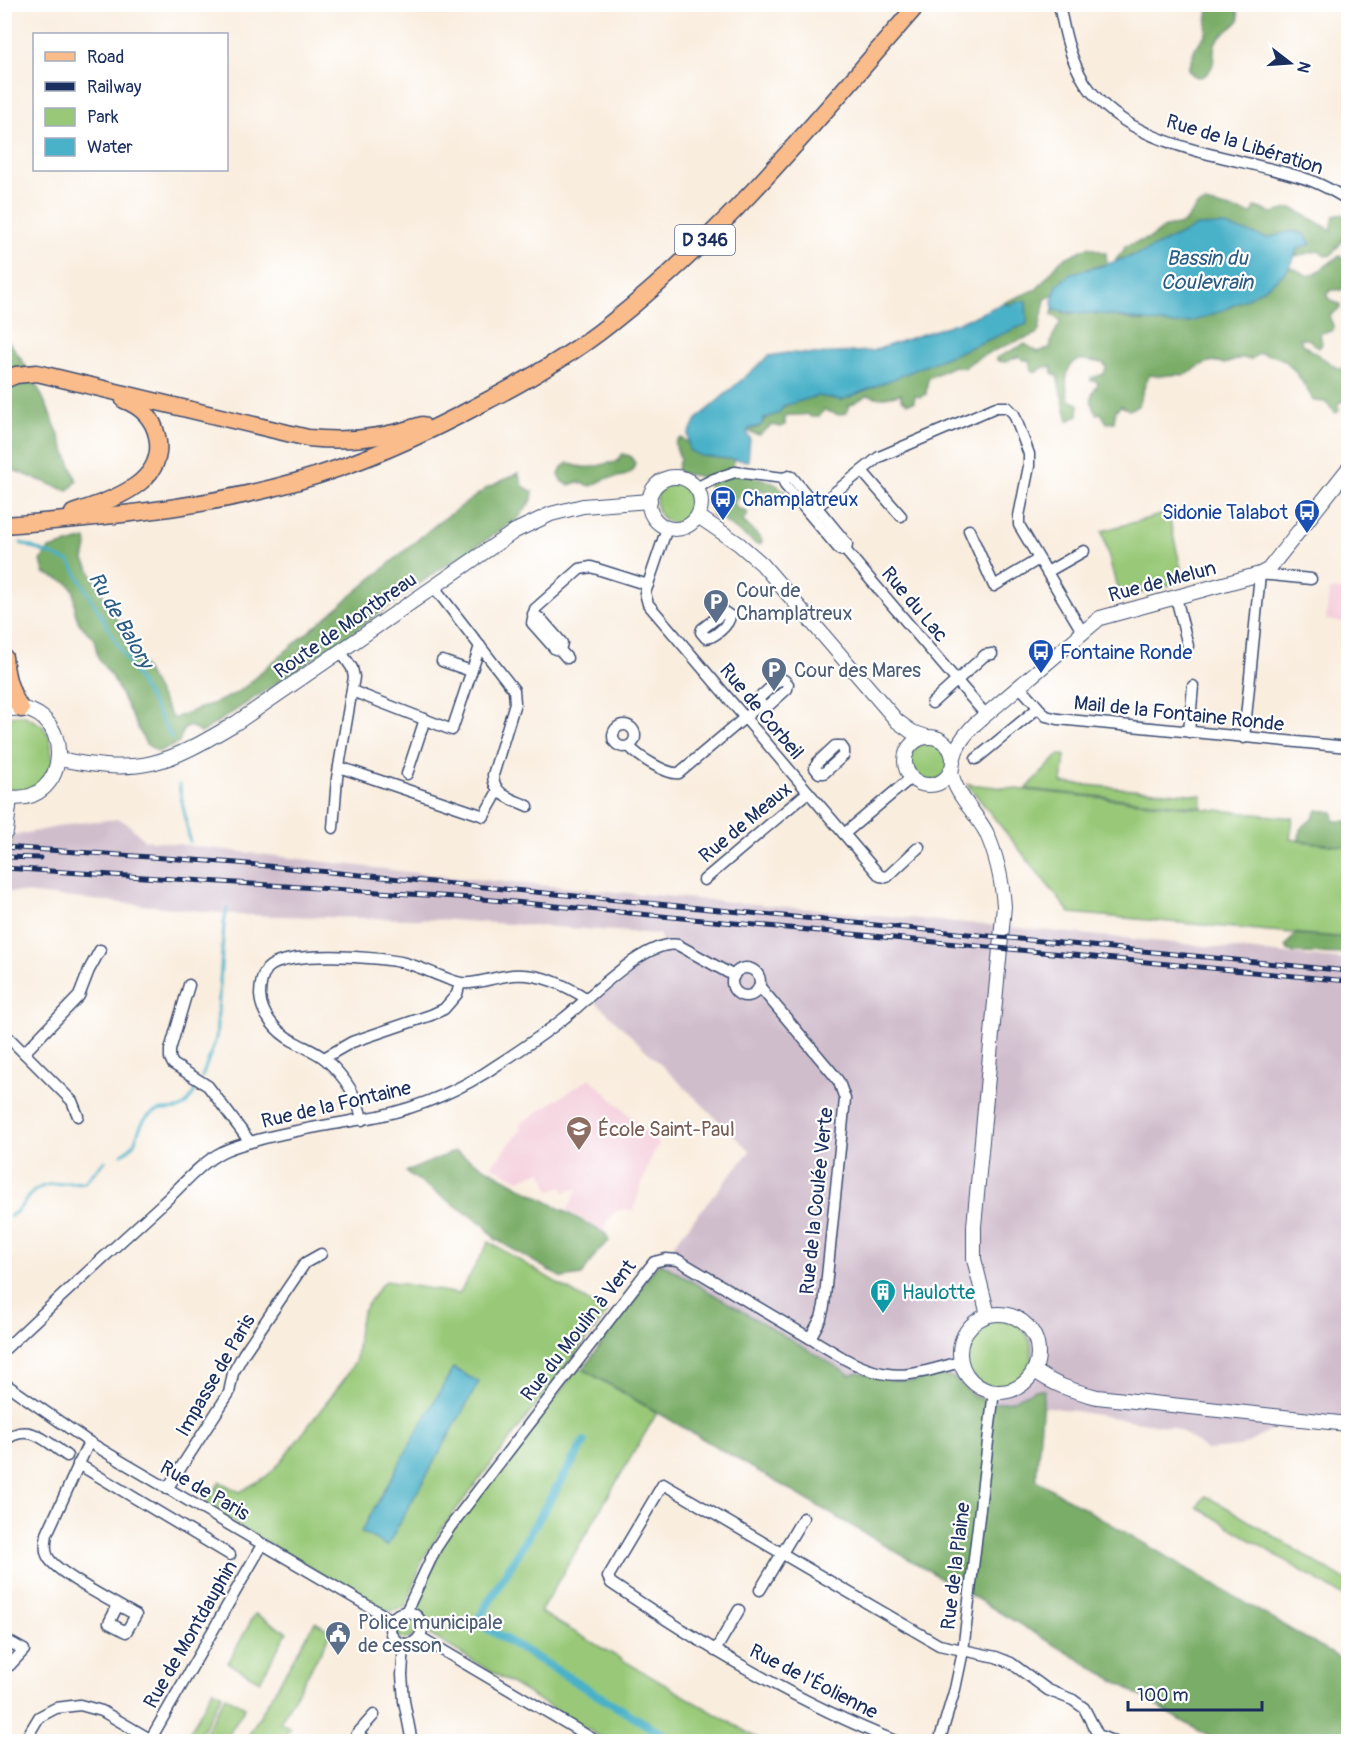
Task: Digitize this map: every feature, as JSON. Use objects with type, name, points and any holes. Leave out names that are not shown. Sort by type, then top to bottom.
[{"type":"main road","name":"D 346","points":[[6,525],[55,523],[205,502],[289,483],[338,469],[422,435],[536,374],[608,326],[697,247],[746,198],[918,4]]},
{"type":"main road","points":[[4,380],[16,375],[37,374],[278,432],[333,440],[368,438],[416,427],[488,401]]},
{"type":"main road","points":[[4,387],[25,379],[47,380],[120,398],[136,405],[148,416],[156,429],[158,442],[156,461],[147,475],[114,499],[72,514],[55,523]]},
{"type":"main road","points":[[4,657],[6,677],[14,697],[13,710]]},
{"type":"street","name":"Rue de la Libération","points":[[1059,4],[1069,46],[1080,75],[1095,96],[1120,117],[1138,128],[1173,143],[1312,181],[1348,200]]},
{"type":"street","points":[[813,510],[879,457],[996,407],[1007,407],[1014,414],[1029,454],[1019,525],[1083,633]]},
{"type":"street","name":"Rue de Melun","points":[[952,765],[961,739],[981,719],[1100,618],[1268,570],[1348,469]]},
{"type":"street","points":[[862,471],[901,516]]},
{"type":"street","name":"Rue du Lac","points":[[696,488],[735,472],[784,478],[785,485],[813,510],[840,550],[846,551],[957,681],[981,719]]},
{"type":"street","points":[[680,478],[696,488],[701,499],[698,516],[688,526],[667,528],[654,518],[650,501],[655,488],[666,479],[680,478]]},
{"type":"street","name":"Route de Montbreau","points":[[59,759],[123,767],[153,763],[187,750],[237,723],[515,531],[551,514],[584,506],[650,501]]},
{"type":"street","points":[[698,516],[739,544],[762,564],[897,721],[912,732],[945,742],[949,748],[954,783],[985,831],[1000,870],[1004,906],[974,1226],[974,1259],[988,1315]]},
{"type":"street","points":[[564,654],[555,649],[532,623],[533,614],[543,602],[585,567],[648,585],[667,528]]},
{"type":"street","points":[[969,530],[994,586],[1039,559]]},
{"type":"street","points":[[1047,572],[1084,551]]},
{"type":"street","points":[[1244,738],[1260,574],[1311,579]]},
{"type":"street","name":"Rue de Corbeil","points":[[648,585],[645,593],[648,604],[880,876],[887,877],[920,847]]},
{"type":"street","points":[[434,587],[514,690],[515,703],[493,775],[493,784],[498,791],[528,806]]},
{"type":"street","points":[[1176,597],[1188,646]]},
{"type":"street","points":[[687,651],[704,636]]},
{"type":"street","points":[[352,691],[452,730],[480,645]]},
{"type":"street","points":[[333,828],[339,766],[354,677],[352,668],[341,652]]},
{"type":"street","points":[[932,703],[985,655],[992,654]]},
{"type":"street","points":[[442,662],[471,671]]},
{"type":"street","name":"Mail de la Fontaine Ronde","points":[[1020,686],[1046,716],[1058,719],[1348,747]]},
{"type":"street","points":[[1189,732],[1193,686]]},
{"type":"street","points":[[629,746],[633,752],[670,773],[679,773],[761,704]]},
{"type":"street","points":[[976,759],[1038,708]]},
{"type":"street","points":[[6,832],[7,797],[24,797],[37,792],[51,779],[59,759],[59,745],[54,732],[40,717],[13,710]]},
{"type":"street","points":[[407,774],[424,719]]},
{"type":"street","name":"Rue de Melun","points":[[930,737],[951,737],[981,719]]},
{"type":"street","points":[[897,721],[905,741],[906,765],[918,781],[950,792],[962,802],[985,831]]},
{"type":"street","points":[[907,751],[915,742],[930,737]]},
{"type":"street","points":[[844,834],[918,781],[937,784],[948,776],[952,765]]},
{"type":"street","points":[[339,766],[484,816],[498,791]]},
{"type":"street","name":"Rue de Meaux","points":[[704,880],[805,788],[817,771]]},
{"type":"street","name":"Rue de la Fontaine","points":[[4,1350],[214,1157],[223,1152],[250,1142],[329,1124],[362,1120],[405,1109],[462,1086],[540,1036],[640,957],[667,945],[678,945],[734,976]]},
{"type":"street","points":[[24,1053],[79,996],[100,950]]},
{"type":"street","points":[[362,1120],[360,1106],[345,1080],[324,1058],[291,1041],[279,1031],[264,1011],[260,997],[261,982],[268,968],[281,961],[313,956],[356,956],[404,962],[460,983],[508,975],[539,978],[567,987],[587,999]]},
{"type":"street","name":"Rue de la Coulée Verte","points":[[734,976],[744,969],[752,970],[759,975],[759,987],[834,1075],[845,1099],[824,1306],[821,1318],[810,1338]]},
{"type":"street","points":[[734,976],[733,986],[742,996],[751,996],[759,987]]},
{"type":"street","points":[[324,1058],[352,1042],[444,1009],[457,994],[460,983]]},
{"type":"street","points":[[189,985],[170,1050],[170,1058],[173,1064],[208,1086],[250,1142]]},
{"type":"street","points":[[4,1034],[72,1101],[78,1116]]},
{"type":"street","name":"Impasse de Paris","points":[[167,1490],[229,1393],[233,1373],[244,1353],[305,1263],[321,1254]]},
{"type":"street","name":"Rue du Moulin à Vent","points":[[406,1612],[436,1548],[450,1527],[654,1262],[666,1259],[678,1260],[859,1367],[894,1376],[912,1375],[960,1362]]},
{"type":"street","points":[[1001,1313],[1013,1316],[1024,1323],[1033,1333],[1038,1351],[1034,1370],[1027,1380],[1007,1391],[994,1392],[974,1383],[960,1362],[962,1339],[968,1328],[977,1320],[988,1315],[1001,1313]]},
{"type":"street","points":[[1034,1370],[1049,1381],[1096,1397],[1348,1424]]},
{"type":"street","name":"Rue de Paris","points":[[4,1383],[89,1442],[167,1490],[392,1620]]},
{"type":"street","name":"Rue de la Plaine","points":[[939,1742],[955,1689],[963,1651],[994,1392]]},
{"type":"street","points":[[4,1441],[19,1431],[28,1432],[38,1436],[67,1456]]},
{"type":"street","points":[[89,1442],[47,1533],[45,1545],[47,1556],[61,1570],[118,1605]]},
{"type":"street","points":[[78,1464],[230,1555]]},
{"type":"street","name":"Rue de l'Éolienne","points":[[898,1742],[782,1688],[715,1651],[611,1583],[608,1577],[663,1484],[939,1645],[996,1657],[1011,1663],[1048,1690],[1073,1700],[1084,1708],[1098,1735],[1115,1742]]},
{"type":"street","points":[[760,1590],[803,1518]]},
{"type":"street","name":"Rue de Montdauphin","points":[[150,1740],[262,1545]]},
{"type":"street","points":[[715,1651],[739,1610]]},
{"type":"street","points":[[406,1612],[419,1618],[422,1628],[420,1637],[404,1644],[395,1640],[390,1625],[398,1614],[406,1612]]},
{"type":"street","points":[[420,1637],[598,1742]]},
{"type":"street","points":[[4,1639],[24,1650],[10,1665],[4,1661]]},
{"type":"street","points":[[404,1644],[402,1675],[404,1701],[412,1742]]},
{"type":"street","points":[[24,1742],[39,1717],[56,1708],[80,1705],[102,1711],[150,1740]]},
{"type":"street","points":[[368,1742],[355,1738],[374,1715]]},
{"type":"shaded area","points":[[1329,590],[1348,591],[1348,623],[1326,620]]},
{"type":"shaded area","points":[[119,819],[128,824],[144,840],[449,877],[1348,960],[1348,1437],[1274,1429],[1240,1447],[1206,1450],[1172,1427],[1043,1406],[1044,1390],[1034,1390],[1011,1401],[995,1403],[973,1396],[953,1378],[935,1375],[914,1381],[890,1380],[858,1372],[850,1375],[659,1262],[750,1151],[594,1000],[628,971],[666,950],[659,934],[449,920],[240,915],[5,891],[4,834],[17,835],[77,823]]},
{"type":"shaded area","name":"École Saint-Paul","points":[[590,1078],[659,1144],[650,1160],[633,1211],[625,1209],[616,1211],[606,1222],[605,1232],[567,1210],[578,1189],[564,1192],[562,1187],[550,1191],[541,1171],[519,1180],[491,1166],[522,1129],[519,1124]]},
{"type":"green space","points":[[1208,4],[1234,5],[1238,11],[1239,20],[1217,40],[1211,69],[1202,77],[1198,77],[1188,69],[1195,48],[1206,34]]},
{"type":"green space","points":[[1205,203],[1252,214],[1255,207],[1273,213],[1292,208],[1331,230],[1334,216],[1343,214],[1348,225],[1348,234],[1331,255],[1325,256],[1318,251],[1295,256],[1297,249],[1311,244],[1304,234],[1291,231],[1268,238],[1250,234],[1144,252],[1114,262],[1125,246],[1150,238],[1165,227],[1183,224],[1197,206]]},
{"type":"green space","points":[[1088,247],[1106,253],[1107,264],[1082,270],[1062,281],[1054,295],[1045,299],[1039,331],[1035,335],[986,354],[965,368],[954,366],[928,378],[926,394],[921,397],[915,396],[914,402],[908,403],[901,399],[901,394],[880,398],[868,395],[848,406],[847,413],[839,415],[824,410],[819,416],[788,415],[785,416],[785,425],[781,427],[772,425],[759,435],[749,432],[749,429],[758,428],[776,411],[801,400],[823,396],[842,400],[1009,305],[1003,303],[1037,289],[1061,260]]},
{"type":"green space","points":[[1340,256],[1348,264],[1348,280],[1344,281],[1346,287],[1342,290],[1331,290],[1327,296],[1331,301],[1340,304],[1340,308],[1329,316],[1334,328],[1332,331],[1320,333],[1322,344],[1319,348],[1308,339],[1300,338],[1302,344],[1339,369],[1348,368],[1348,400],[1346,403],[1340,401],[1339,411],[1336,413],[1325,402],[1314,401],[1298,375],[1287,363],[1275,356],[1260,353],[1250,360],[1240,359],[1224,364],[1209,362],[1185,375],[1150,375],[1138,406],[1129,410],[1121,406],[1116,410],[1114,422],[1107,423],[1101,413],[1097,414],[1093,406],[1092,395],[1098,384],[1096,381],[1091,381],[1091,378],[1104,374],[1106,367],[1103,363],[1076,361],[1069,369],[1066,382],[1069,400],[1079,404],[1078,415],[1068,421],[1057,376],[1052,373],[1051,366],[1042,368],[1038,372],[1031,370],[1029,360],[1023,360],[1019,356],[1006,362],[998,361],[996,358],[1025,344],[1038,352],[1050,348],[1052,338],[1061,321],[1052,315],[1053,309],[1068,314],[1098,313],[1143,322],[1262,290],[1290,267],[1309,276]]},
{"type":"green space","points":[[4,336],[28,369],[55,424],[77,481],[68,491],[5,467]]},
{"type":"green space","points":[[681,438],[689,443],[689,450],[701,456],[734,459],[733,471],[774,483],[786,493],[789,500],[786,502],[774,492],[744,489],[742,497],[735,500],[735,505],[740,510],[747,512],[748,515],[742,520],[762,540],[761,544],[756,544],[721,519],[712,517],[711,488],[698,476],[679,473],[677,469],[680,458],[675,444]]},
{"type":"green space","points":[[622,454],[630,456],[635,463],[629,474],[607,479],[591,486],[578,482],[569,485],[561,481],[559,475],[562,467],[568,463],[575,466],[593,467],[617,462]]},
{"type":"green space","points":[[518,473],[523,486],[533,492],[532,500],[517,520],[433,574],[341,641],[201,733],[190,726],[183,730],[179,743],[158,752],[146,744],[112,677],[98,658],[94,639],[79,623],[75,612],[74,591],[68,583],[44,573],[41,560],[49,549],[86,539],[84,560],[173,719],[220,701],[241,690],[435,525],[487,488]]},
{"type":"green space","points":[[676,483],[690,489],[696,503],[690,517],[676,523],[662,517],[656,503],[662,489]]},
{"type":"green space","points":[[1168,513],[1184,581],[1120,599],[1102,531]]},
{"type":"green space","points":[[23,715],[42,725],[50,737],[53,764],[42,782],[24,791],[5,791],[4,716]]},
{"type":"green space","points":[[930,741],[944,747],[950,761],[944,775],[930,781],[916,775],[910,761],[916,747]]},
{"type":"green space","points":[[1059,755],[1065,755],[1062,783],[1202,795],[1202,807],[1026,789]]},
{"type":"green space","points":[[967,784],[1293,818],[1290,839],[1348,847],[1348,938],[1070,913]]},
{"type":"green space","points":[[1317,810],[1333,812],[1334,821],[1348,821],[1348,847],[1299,841],[1300,829],[1313,818]]},
{"type":"green space","points":[[1295,934],[1348,938],[1348,954],[1294,953],[1286,946]]},
{"type":"green space","points":[[455,1151],[606,1234],[609,1241],[598,1251],[582,1275],[562,1278],[495,1239],[484,1225],[406,1172]]},
{"type":"green space","points":[[489,1242],[607,1313],[442,1528],[422,1561],[406,1607],[393,1611],[383,1610],[204,1506],[220,1482],[240,1492],[267,1476],[279,1464],[346,1377],[356,1359],[362,1313],[380,1286],[386,1281],[459,1294]]},
{"type":"green space","points":[[659,1262],[850,1375],[858,1372],[890,1380],[914,1381],[935,1375],[954,1378],[973,1396],[995,1403],[1011,1401],[1034,1390],[1044,1390],[1036,1480],[1348,1663],[1348,1741],[1216,1741],[583,1369]]},
{"type":"green space","points":[[998,1319],[1011,1322],[1022,1329],[1029,1340],[1032,1353],[1029,1366],[1022,1377],[1011,1384],[998,1387],[985,1384],[974,1377],[967,1366],[964,1353],[967,1340],[974,1329],[985,1322]]},
{"type":"green space","points":[[579,1367],[657,1413],[540,1612],[762,1741],[607,1741],[427,1633],[427,1624],[418,1609],[420,1597],[446,1538]]},
{"type":"green space","points":[[1205,1496],[1348,1582],[1348,1599],[1197,1507]]},
{"type":"green space","points":[[255,1614],[287,1632],[260,1681],[228,1663]]},
{"type":"green space","points":[[402,1617],[410,1617],[417,1624],[417,1632],[410,1639],[402,1639],[395,1632],[395,1624]]},
{"type":"green space","points":[[315,1622],[332,1632],[280,1722],[290,1728],[282,1741],[245,1741]]},
{"type":"green space","points":[[213,1689],[222,1694],[197,1740],[188,1735]]},
{"type":"green space","points":[[225,1696],[245,1707],[225,1741],[200,1741]]},
{"type":"water","name":"Bassin du Coulevrain","points":[[1221,225],[1268,238],[1291,231],[1304,234],[1311,244],[1297,249],[1290,266],[1282,275],[1255,294],[1220,311],[1188,322],[1157,323],[1053,309],[1052,301],[1057,285],[1071,273],[1144,252],[1197,226]]},
{"type":"water","points":[[1026,300],[1027,324],[842,400],[818,396],[783,406],[780,413],[763,419],[762,425],[749,429],[747,434],[750,438],[748,461],[701,456],[689,450],[688,435],[697,419],[769,356],[787,353],[872,351],[971,318],[1003,303],[1009,305]]},
{"type":"water","points":[[453,1368],[479,1382],[387,1546],[361,1532]]},
{"type":"waterway","name":"Ru de Balory","points":[[21,543],[70,562],[172,738]]},
{"type":"waterway","name":"Ru de Balory","points":[[179,785],[190,842]]},
{"type":"waterway","name":"Ru de Balory","points":[[202,1077],[216,1039],[224,923],[227,909]]},
{"type":"waterway","name":"Ru de Balory","points":[[122,1154],[132,1146],[148,1116],[155,1112],[174,1110],[185,1105],[197,1086]]},
{"type":"waterway","name":"Ru de Balory","points":[[10,1216],[38,1188],[85,1182],[105,1161]]},
{"type":"waterway","points":[[584,1442],[477,1622],[675,1742]]},
{"type":"tunnel","points":[[4,851],[6,832]]},
{"type":"railway","points":[[4,847],[237,863],[1348,971]]},
{"type":"railway","points":[[4,857],[40,858]]},
{"type":"railway","points":[[4,868],[471,898],[1348,981]]},
{"type":"place","name":"Champlatreux","points":[[723,522]]},
{"type":"place","name":"Sidonie Talabot","points":[[1307,535]]},
{"type":"place","name":"Cour de Champlatreux","points":[[716,625]]},
{"type":"place","name":"Fontaine Ronde","points":[[1041,675]]},
{"type":"place","name":"Cour des Mares","points":[[774,693]]},
{"type":"place","name":"École Saint-Paul","points":[[579,1152]]},
{"type":"place","name":"Haulotte","points":[[883,1315]]},
{"type":"place","name":"Police municipale de cesson","points":[[338,1657]]}]
